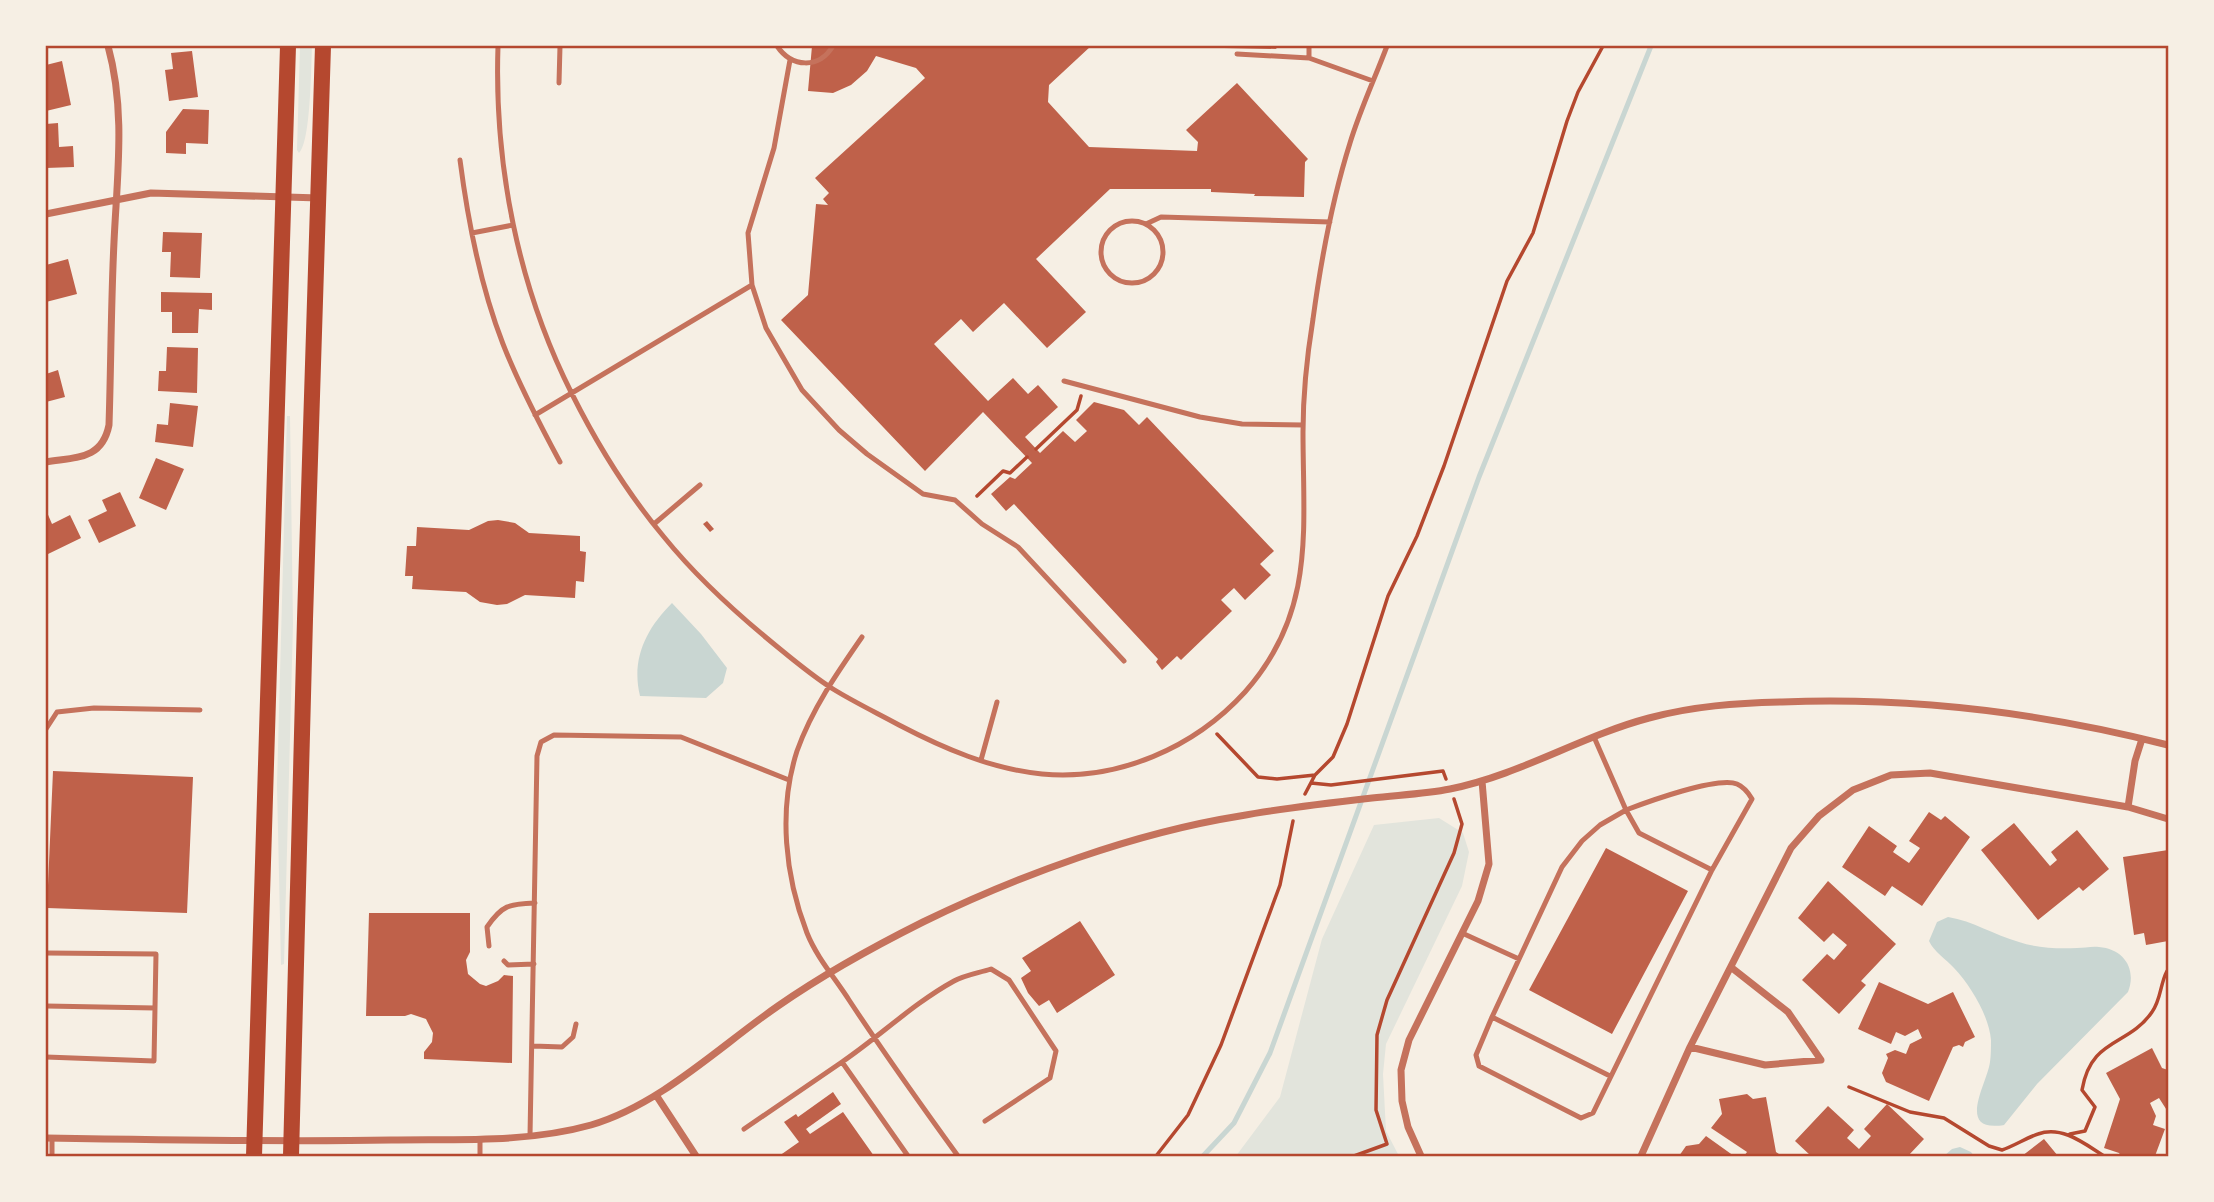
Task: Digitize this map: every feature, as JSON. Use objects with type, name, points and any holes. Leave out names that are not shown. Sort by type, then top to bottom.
[{"type":"main road","points":[[254,1149],[288,46]]},
{"type":"main road","points":[[291,1149],[323,46]]},
{"type":"street","points":[[46,463],[88,455],[100,447],[106,438],[109,425],[113,246],[120,111],[114,66],[108,46]]},
{"type":"street","points":[[46,214],[151,193],[319,198]]},
{"type":"street","points":[[49,1139],[291,1149],[530,1136],[593,1125],[656,1095],[779,1005],[829,973],[921,923],[1049,868],[1159,834],[1232,817],[1323,803],[1430,792],[1482,781],[1647,718],[1688,709],[1733,704],[1851,701],[1924,704],[2002,713],[2142,738],[2168,746]]},
{"type":"street","points":[[2128,807],[2135,761],[2142,738]]},
{"type":"street","points":[[1641,1157],[1690,1047],[1791,848],[1819,816],[1853,790],[1891,775],[1930,773],[2128,807],[2168,819]]},
{"type":"street","points":[[1421,1157],[1408,1127],[1402,1101],[1401,1070],[1409,1040],[1478,901],[1489,864],[1482,781]]},
{"type":"street","points":[[1690,1047],[1765,1065],[1821,1060],[1788,1012],[1732,968]]},
{"type":"street","points":[[656,1095],[696,1157]]},
{"type":"lane","points":[[498,46],[498,113],[513,226],[532,297],[572,394],[612,465],[654,524],[701,579],[741,617],[828,686],[946,748],[1014,769],[1064,775],[1132,764],[1163,754],[1193,737],[1245,691],[1271,658],[1289,620],[1301,576],[1304,532],[1303,425],[1312,322],[1329,222],[1350,140],[1387,46]]},
{"type":"lane","points":[[559,83],[560,46]]},
{"type":"lane","points":[[778,46],[790,60],[800,63],[819,61],[833,46]]},
{"type":"lane","points":[[1309,46],[1309,58]]},
{"type":"lane","points":[[1237,54],[1309,58],[1373,81]]},
{"type":"lane","points":[[790,60],[774,148],[748,233],[752,285],[766,328],[802,390],[839,430],[867,454],[923,494],[955,500],[982,524],[1018,547],[1124,661]]},
{"type":"lane","points":[[460,160],[482,278],[503,344],[535,415],[560,461]]},
{"type":"lane","points":[[1146,224],[1160,238],[1163,247],[1159,267],[1145,280],[1125,282],[1116,278],[1103,262],[1102,252],[1108,232],[1126,222],[1146,224],[1161,217],[1329,222]]},
{"type":"lane","points":[[472,233],[513,226]]},
{"type":"lane","points":[[535,415],[752,285]]},
{"type":"lane","points":[[1064,381],[1200,417],[1242,424],[1303,425]]},
{"type":"lane","points":[[654,524],[700,485]]},
{"type":"lane","points":[[862,637],[828,686],[809,723],[789,779],[784,819],[794,887],[808,935],[829,973],[958,1157]]},
{"type":"lane","points":[[981,760],[997,702]]},
{"type":"lane","points":[[46,729],[57,712],[94,708],[200,710]]},
{"type":"lane","points":[[530,1136],[537,756],[541,742],[554,734],[681,737],[789,779]]},
{"type":"lane","points":[[1594,737],[1639,833],[1712,870]]},
{"type":"lane","points":[[1734,782],[1747,790],[1752,799],[1712,870],[1593,1113],[1581,1118],[1479,1066],[1476,1055],[1562,867],[1582,841],[1600,825],[1626,810],[1698,787],[1734,782]]},
{"type":"lane","points":[[489,946],[487,927],[504,907],[513,904],[535,904]]},
{"type":"lane","points":[[1462,933],[1519,959]]},
{"type":"lane","points":[[46,953],[156,954],[154,1061],[46,1057]]},
{"type":"lane","points":[[504,961],[508,965],[534,964]]},
{"type":"lane","points":[[744,1129],[875,1040],[911,1010],[956,980],[991,969],[1009,979],[1056,1051],[1050,1078],[985,1121]]},
{"type":"lane","points":[[46,1006],[155,1008]]},
{"type":"lane","points":[[1492,1017],[1610,1076]]},
{"type":"lane","points":[[533,1046],[562,1047],[573,1037],[576,1024]]},
{"type":"lane","points":[[842,1062],[908,1157]]},
{"type":"lane","points":[[49,1139],[51,1157]]},
{"type":"lane","points":[[480,1139],[480,1157]]},
{"type":"path","points":[[1307,790],[1315,775],[1333,757],[1347,724],[1388,596],[1417,536],[1444,466],[1507,281],[1533,233],[1567,121],[1578,92],[1603,46]]},
{"type":"path","points":[[1036,449],[1077,410],[1083,386]]},
{"type":"path","points":[[977,496],[1003,471],[1010,473],[1027,457]]},
{"type":"path","points":[[1217,734],[1252,772],[1265,779],[1315,775]]},
{"type":"path","points":[[1311,783],[1331,785],[1441,771]]},
{"type":"path","points":[[1354,1157],[1387,1144],[1376,1110],[1377,1035],[1387,1000],[1454,853],[1462,824],[1460,812]]},
{"type":"path","points":[[1156,1157],[1188,1115],[1220,1045],[1280,885],[1292,825]]},
{"type":"path","points":[[1849,1087],[1910,1112],[1944,1118],[1989,1146],[2002,1150],[2040,1133],[2068,1135],[2085,1131],[2095,1107],[2082,1090],[2085,1074],[2092,1062],[2113,1041],[2136,1028],[2154,1009],[2162,979],[2167,971]]},
{"type":"path","points":[[2068,1135],[2104,1157]]},
{"type":"shaded area","points":[[300,46],[312,46],[308,120],[299,153],[297,150]]},
{"type":"shaded area","points":[[287,416],[290,416],[293,624],[284,964],[281,965],[277,785]]},
{"type":"shaded area","points":[[672,603],[701,634],[727,668],[723,683],[706,698],[640,696],[638,670],[643,645],[655,623]]},
{"type":"shaded area","points":[[1439,818],[1463,833],[1469,852],[1462,886],[1386,1044],[1383,1074],[1386,1131],[1399,1156],[1236,1156],[1280,1097],[1322,939],[1374,825]]},
{"type":"shaded area","points":[[1948,917],[2033,946],[2108,949],[2122,956],[2129,968],[2131,976],[2128,992],[2037,1084],[2004,1125],[1981,1122],[1977,1114],[1991,1054],[1990,1031],[1983,1011],[1967,983],[1929,941],[1937,922]]},
{"type":"shaded area","points":[[1960,1147],[1974,1156],[1944,1156],[1952,1149]]},
{"type":"building","points":[[812,46],[1091,46],[1049,85],[1048,102],[1089,147],[1197,151],[1198,142],[1186,130],[1237,83],[1308,159],[1305,162],[1304,197],[1254,196],[1255,194],[1211,192],[1211,189],[1110,189],[1036,259],[1086,312],[1047,348],[1004,303],[973,332],[961,319],[934,344],[988,401],[1013,378],[1028,394],[1038,385],[1058,407],[1025,437],[1040,453],[1063,431],[1075,442],[1087,431],[1076,420],[1094,402],[1124,410],[1139,425],[1147,417],[1274,551],[1260,564],[1271,575],[1245,600],[1234,588],[1221,600],[1232,611],[1181,660],[1177,656],[1162,670],[1156,662],[1158,659],[1014,504],[1006,511],[991,494],[1010,477],[1015,479],[1032,463],[983,412],[925,471],[781,320],[808,295],[816,204],[828,205],[823,199],[829,193],[815,178],[925,78],[916,68],[876,56],[867,71],[851,85],[833,93],[808,91]]},
{"type":"building","points":[[1273,46],[1277,49],[1224,48]]},
{"type":"building","points":[[192,51],[198,97],[169,101],[165,70],[173,69],[171,53]]},
{"type":"building","points":[[62,61],[71,105],[46,111],[46,65]]},
{"type":"building","points":[[183,109],[209,110],[208,144],[186,143],[186,154],[166,153],[166,132]]},
{"type":"building","points":[[58,123],[59,147],[73,146],[74,167],[46,168],[46,124]]},
{"type":"building","points":[[163,232],[202,233],[200,278],[170,277],[171,252],[162,252]]},
{"type":"building","points":[[68,259],[77,294],[46,302],[46,265]]},
{"type":"building","points":[[161,292],[212,293],[212,310],[199,309],[198,333],[172,333],[172,312],[161,312]]},
{"type":"building","points":[[167,347],[198,348],[197,393],[158,391],[159,371],[166,371]]},
{"type":"building","points":[[58,370],[65,397],[46,402],[46,374]]},
{"type":"building","points":[[170,403],[198,406],[193,447],[155,442],[157,424],[168,425]]},
{"type":"building","points":[[156,458],[184,469],[166,510],[139,498]]},
{"type":"building","points":[[120,492],[136,526],[99,543],[88,520],[107,511],[102,500]]},
{"type":"building","points":[[46,510],[52,524],[70,515],[81,538],[46,555]]},
{"type":"building","points":[[488,521],[515,523],[529,533],[580,536],[580,551],[586,552],[584,582],[576,581],[575,598],[525,595],[507,604],[497,605],[480,602],[466,592],[412,589],[413,576],[405,576],[407,546],[416,546],[417,527],[469,530]]},
{"type":"building","points":[[707,521],[714,529],[710,532],[703,524]]},
{"type":"building","points":[[53,771],[193,777],[187,913],[47,908]]},
{"type":"building","points":[[1929,812],[1941,820],[1945,816],[1970,837],[1922,906],[1892,886],[1885,896],[1842,867],[1869,826],[1897,846],[1893,852],[1909,863],[1920,848],[1909,841]]},
{"type":"building","points":[[2014,823],[2050,866],[2057,860],[2051,852],[2077,830],[2109,869],[2083,891],[2079,887],[2038,920],[1981,850]]},
{"type":"building","points":[[1606,848],[1688,891],[1612,1034],[1529,990]]},
{"type":"building","points":[[2168,850],[2168,941],[2146,945],[2144,933],[2134,935],[2123,857]]},
{"type":"building","points":[[1828,881],[1896,944],[1861,981],[1866,985],[1839,1014],[1802,980],[1827,954],[1834,960],[1847,945],[1833,933],[1824,942],[1798,918]]},
{"type":"building","points":[[369,913],[470,913],[470,952],[466,960],[468,974],[486,986],[504,975],[513,976],[512,1063],[424,1059],[424,1052],[432,1042],[433,1033],[426,1019],[411,1014],[366,1016]]},
{"type":"building","points":[[1080,921],[1115,975],[1057,1013],[1049,1000],[1039,1006],[1028,993],[1021,978],[1031,971],[1022,958]]},
{"type":"building","points":[[1879,982],[1928,1004],[1953,992],[1975,1037],[1965,1042],[1963,1047],[1953,1047],[1929,1101],[1886,1082],[1882,1073],[1888,1058],[1886,1054],[1895,1050],[1906,1054],[1910,1044],[1922,1038],[1918,1029],[1905,1036],[1896,1032],[1891,1044],[1858,1029]]},
{"type":"building","points":[[2152,1048],[2162,1068],[2168,1070],[2168,1112],[2159,1098],[2150,1103],[2156,1116],[2153,1125],[2165,1129],[2155,1156],[2121,1156],[2104,1148],[2120,1099],[2106,1073]]},
{"type":"building","points":[[833,1092],[841,1104],[806,1129],[810,1134],[843,1112],[874,1156],[779,1156],[799,1142],[784,1122],[796,1114],[798,1117]]},
{"type":"building","points":[[1747,1094],[1753,1099],[1766,1097],[1776,1152],[1782,1156],[1744,1156],[1747,1152],[1711,1128],[1722,1114],[1719,1099]]},
{"type":"building","points":[[1887,1104],[1924,1139],[1908,1156],[1811,1156],[1795,1141],[1828,1106],[1854,1130],[1847,1138],[1859,1149],[1871,1136],[1864,1129]]},
{"type":"building","points":[[1706,1136],[1734,1156],[1679,1156],[1686,1146],[1699,1144]]},
{"type":"building","points":[[2044,1139],[2058,1156],[2022,1156]]},
{"type":"waterway","points":[[1203,1156],[1234,1123],[1270,1053],[1479,477],[1651,46]]}]
